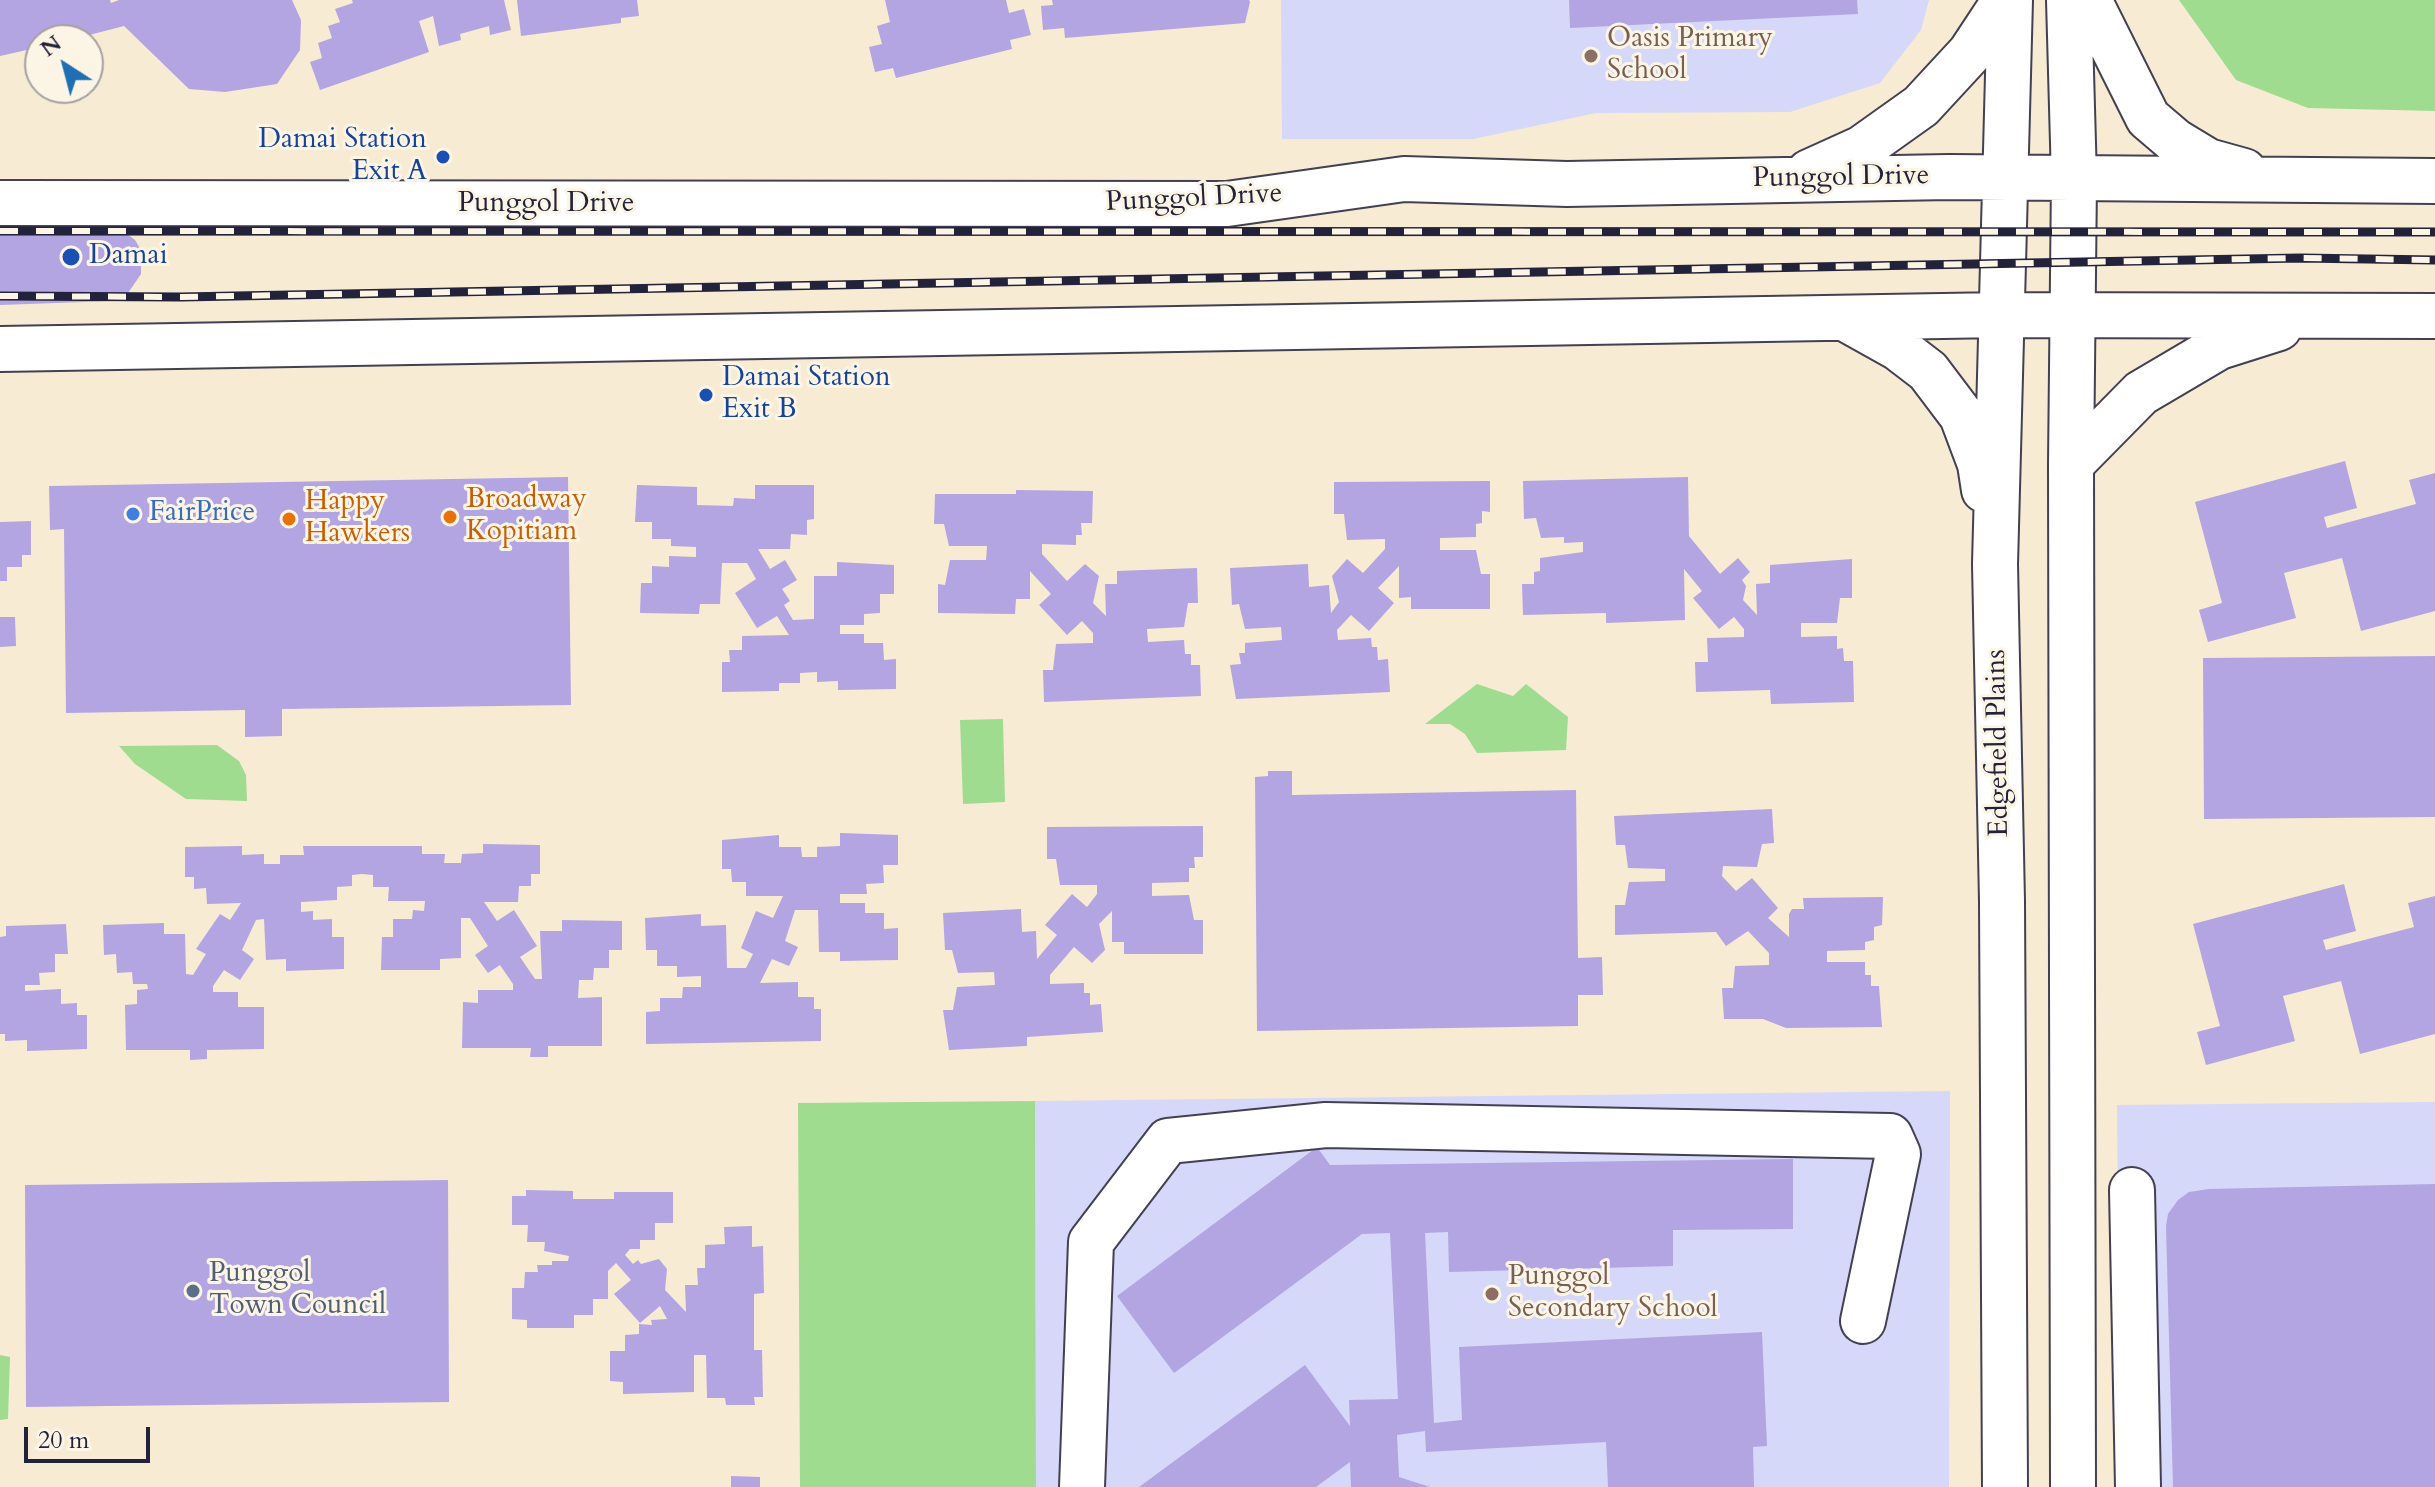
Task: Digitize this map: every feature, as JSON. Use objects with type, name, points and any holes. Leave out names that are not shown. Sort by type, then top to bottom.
[{"type":"street","name":"Edgefield Plains","points":[[2005,1487],[2002,901],[1995,564],[2007,0]]},
{"type":"street","points":[[1796,178],[1862,148],[1921,106],[1970,53],[2007,0]]},
{"type":"street","points":[[2069,0],[2074,179],[2071,464],[2073,1487]]},
{"type":"street","points":[[2089,0],[2148,118],[2175,141],[2208,161],[2285,182]]},
{"type":"street","name":"Punggol Drive","points":[[0,203],[1227,204],[1404,179],[1567,184],[2005,177],[2435,181]]},
{"type":"street","points":[[2071,464],[2141,393],[2195,359],[2219,347],[2320,314]]},
{"type":"street","points":[[0,349],[2001,315],[2435,316]]},
{"type":"street","points":[[1846,319],[1898,348],[1928,371],[1962,416],[1980,464],[1995,564]]},
{"type":"street","points":[[1082,1487],[1091,1242],[1168,1141],[1326,1125],[1890,1136],[1898,1154],[1863,1321]]},
{"type":"street","points":[[2132,1190],[2138,1487]]},
{"type":"shaded area","name":"Oasis Primary School","points":[[1281,0],[1929,0],[1921,30],[1880,83],[1790,112],[1596,113],[1473,139],[1282,139]]},
{"type":"shaded area","name":"Punggol Secondary School","points":[[1950,1091],[1949,1487],[1036,1487],[1035,1101]]},
{"type":"shaded area","points":[[2435,1102],[2435,1487],[2120,1487],[2117,1105]]},
{"type":"green space","points":[[2179,0],[2435,0],[2435,111],[2308,108],[2236,80]]},
{"type":"green space","points":[[1477,684],[1513,696],[1526,684],[1568,717],[1566,750],[1477,753],[1465,734],[1450,724],[1425,724]]},
{"type":"green space","points":[[1003,719],[1005,802],[963,804],[960,720]]},
{"type":"green space","points":[[217,745],[239,761],[246,775],[247,801],[186,799],[135,764],[119,746]]},
{"type":"green space","points":[[1035,1101],[1036,1487],[800,1487],[798,1103]]},
{"type":"green space","points":[[0,1355],[10,1357],[8,1419],[0,1420]]},
{"type":"building","points":[[0,0],[110,0],[111,3],[119,0],[292,0],[301,20],[300,50],[277,84],[225,92],[189,89],[124,26],[104,31],[104,24],[24,24],[24,51],[0,56]]},
{"type":"building","points":[[352,0],[504,0],[511,30],[490,35],[489,26],[460,34],[461,40],[439,46],[433,16],[419,21],[429,52],[320,90],[310,62],[322,58],[318,43],[332,38],[328,26],[340,22],[335,9],[353,3]]},
{"type":"building","points":[[517,0],[637,0],[639,16],[621,18],[621,23],[521,36]]},
{"type":"building","points":[[885,0],[1006,0],[1009,13],[1024,9],[1031,35],[1010,40],[1012,49],[896,78],[893,68],[875,72],[869,47],[882,44],[877,26],[890,22]]},
{"type":"building","points":[[1052,0],[1250,2],[1245,23],[1065,38],[1064,28],[1043,30],[1041,6],[1053,5]]},
{"type":"building","points":[[1569,0],[1857,0],[1858,14],[1570,28]]},
{"type":"building","name":"Damai","points":[[0,219],[114,224],[135,240],[141,250],[141,274],[128,293],[112,301],[0,305]]},
{"type":"building","points":[[2345,461],[2357,508],[2324,517],[2327,528],[2416,504],[2409,480],[2435,473],[2435,611],[2361,631],[2342,558],[2284,573],[2296,618],[2208,642],[2199,610],[2222,603],[2195,502]]},
{"type":"building","points":[[568,477],[571,705],[282,709],[282,736],[245,737],[245,710],[66,713],[64,529],[50,530],[49,486]]},
{"type":"building","points":[[1688,477],[1689,536],[1720,574],[1738,558],[1750,572],[1742,580],[1746,586],[1743,600],[1757,615],[1756,584],[1770,583],[1770,565],[1852,559],[1852,598],[1840,598],[1837,623],[1801,623],[1801,637],[1837,636],[1837,649],[1843,648],[1844,661],[1853,661],[1854,702],[1771,704],[1770,690],[1696,692],[1695,662],[1708,662],[1707,638],[1744,637],[1744,629],[1734,617],[1719,629],[1693,598],[1702,591],[1684,569],[1685,620],[1606,623],[1606,613],[1523,615],[1522,584],[1534,584],[1534,572],[1540,571],[1540,558],[1583,552],[1583,542],[1564,543],[1564,537],[1541,538],[1536,518],[1524,519],[1523,481]]},
{"type":"building","points":[[1490,481],[1490,512],[1482,511],[1482,523],[1476,524],[1476,537],[1440,538],[1440,550],[1476,550],[1481,574],[1490,574],[1490,609],[1411,609],[1411,597],[1399,598],[1399,566],[1378,588],[1394,603],[1369,631],[1351,615],[1337,630],[1338,640],[1371,638],[1372,647],[1377,647],[1378,660],[1388,659],[1390,692],[1236,699],[1230,665],[1241,664],[1239,653],[1245,653],[1245,643],[1282,640],[1281,627],[1245,629],[1239,604],[1232,605],[1230,568],[1308,564],[1309,587],[1329,585],[1331,613],[1339,602],[1332,576],[1347,559],[1363,573],[1385,549],[1385,539],[1347,540],[1344,514],[1334,514],[1334,482]]},
{"type":"building","points":[[637,485],[697,487],[697,505],[733,506],[734,498],[755,499],[755,485],[814,485],[814,519],[807,520],[807,535],[791,534],[790,549],[758,549],[770,569],[785,560],[797,580],[782,589],[790,601],[784,605],[793,620],[814,619],[814,576],[837,576],[837,562],[894,565],[894,594],[880,594],[880,613],[864,614],[864,625],[840,625],[840,634],[864,634],[864,643],[883,643],[884,660],[896,659],[896,689],[838,690],[838,681],[817,682],[817,672],[800,673],[800,683],[779,683],[779,691],[722,692],[722,662],[730,662],[729,650],[742,650],[742,636],[789,635],[777,616],[757,628],[735,593],[756,579],[747,563],[722,563],[720,604],[700,604],[699,614],[640,613],[641,583],[652,583],[652,566],[669,567],[669,556],[696,557],[696,547],[671,546],[671,539],[652,539],[652,522],[635,522]]},
{"type":"building","points":[[1016,490],[1093,491],[1092,523],[1081,523],[1082,535],[1076,535],[1076,545],[1042,544],[1042,554],[1067,581],[1085,564],[1099,576],[1093,603],[1106,616],[1105,584],[1117,584],[1117,571],[1197,568],[1198,603],[1188,603],[1184,627],[1147,629],[1148,642],[1184,640],[1185,654],[1191,654],[1191,665],[1200,665],[1201,696],[1044,702],[1043,670],[1053,670],[1056,644],[1093,643],[1093,633],[1082,621],[1067,635],[1039,605],[1051,594],[1030,571],[1030,599],[1016,599],[1015,614],[938,613],[938,584],[945,585],[950,560],[986,560],[987,546],[949,546],[944,524],[934,524],[935,494],[1016,494]]},
{"type":"building","points":[[31,521],[31,555],[22,555],[22,567],[7,567],[7,581],[0,581],[0,522]]},
{"type":"building","points":[[0,617],[15,617],[16,646],[0,647]]},
{"type":"building","points":[[2435,656],[2435,817],[2204,819],[2203,658]]},
{"type":"building","points":[[1268,771],[1292,771],[1292,795],[1576,790],[1578,958],[1602,957],[1603,995],[1578,995],[1578,1026],[1257,1031],[1255,777],[1268,776]]},
{"type":"building","points":[[1772,809],[1774,843],[1762,844],[1757,867],[1723,866],[1722,876],[1736,891],[1752,878],[1778,908],[1768,918],[1789,937],[1789,914],[1792,909],[1804,909],[1803,898],[1883,897],[1882,925],[1874,927],[1874,940],[1865,942],[1865,950],[1827,951],[1827,962],[1865,962],[1865,975],[1871,975],[1871,986],[1879,986],[1882,1027],[1786,1028],[1763,1019],[1724,1019],[1722,988],[1733,988],[1735,966],[1769,965],[1769,953],[1748,931],[1726,946],[1716,932],[1615,935],[1615,905],[1625,905],[1629,882],[1665,881],[1665,869],[1628,868],[1625,845],[1616,845],[1614,816]]},
{"type":"building","points":[[1203,826],[1203,857],[1194,857],[1195,868],[1189,868],[1189,882],[1152,883],[1152,896],[1189,895],[1194,920],[1203,920],[1203,954],[1124,954],[1124,942],[1112,942],[1112,911],[1099,924],[1105,950],[1092,963],[1074,947],[1050,975],[1050,984],[1084,983],[1084,993],[1090,993],[1090,1005],[1101,1004],[1103,1032],[1027,1037],[1027,1046],[949,1050],[943,1010],[953,1010],[957,987],[995,985],[994,972],[958,973],[952,950],[945,950],[943,913],[1021,909],[1022,932],[1036,931],[1037,959],[1057,935],[1045,925],[1072,894],[1087,907],[1097,894],[1097,885],[1060,885],[1056,859],[1047,859],[1047,827]]},
{"type":"building","points":[[840,833],[898,835],[898,865],[883,865],[884,883],[866,884],[867,894],[840,894],[840,903],[865,903],[865,913],[884,913],[884,929],[898,928],[898,960],[840,961],[840,952],[819,952],[818,910],[795,910],[785,941],[798,947],[789,966],[772,959],[760,983],[798,982],[798,997],[814,997],[814,1009],[821,1009],[821,1041],[646,1044],[646,1012],[660,1011],[660,998],[682,998],[683,987],[701,987],[701,976],[677,977],[677,966],[657,966],[657,950],[646,950],[645,918],[701,914],[701,926],[726,925],[727,968],[746,968],[753,954],[741,948],[756,911],[773,918],[783,896],[746,896],[746,882],[732,882],[731,869],[722,869],[722,840],[779,835],[779,847],[801,847],[802,857],[817,857],[817,847],[840,846]]},
{"type":"building","points":[[483,844],[540,845],[540,874],[531,874],[531,886],[519,886],[518,902],[484,902],[497,921],[514,910],[537,946],[520,957],[535,979],[542,979],[540,931],[562,931],[562,920],[622,921],[622,950],[609,950],[609,968],[594,968],[593,980],[579,980],[578,998],[602,997],[602,1046],[548,1046],[548,1057],[530,1057],[531,1048],[462,1048],[463,1002],[478,1003],[478,990],[513,990],[513,984],[500,965],[488,973],[475,955],[488,946],[470,918],[461,918],[461,958],[440,959],[440,970],[381,970],[382,937],[393,937],[393,919],[412,919],[413,910],[424,911],[425,901],[388,901],[389,887],[373,887],[373,875],[362,874],[352,875],[352,886],[337,887],[337,900],[301,902],[301,912],[313,911],[313,920],[332,919],[332,937],[344,937],[344,969],[286,971],[286,959],[266,960],[264,919],[256,920],[242,950],[254,959],[240,980],[224,970],[213,986],[213,992],[238,992],[238,1007],[264,1007],[264,1049],[207,1050],[207,1059],[190,1060],[190,1050],[126,1050],[125,1005],[137,1004],[137,990],[148,989],[147,984],[133,984],[132,972],[117,973],[116,954],[104,955],[103,925],[164,923],[164,934],[185,934],[186,974],[193,975],[206,954],[196,949],[220,914],[230,920],[241,903],[207,904],[206,888],[194,889],[194,877],[185,877],[185,847],[242,846],[242,855],[264,854],[264,864],[280,864],[280,855],[304,855],[303,846],[422,846],[422,854],[445,854],[444,863],[461,863],[462,854],[483,853]]},
{"type":"building","points":[[2344,884],[2356,931],[2323,940],[2326,950],[2414,927],[2408,903],[2435,896],[2435,1034],[2360,1054],[2341,981],[2283,996],[2295,1041],[2206,1065],[2197,1032],[2220,1026],[2193,924]]},
{"type":"building","points":[[66,924],[68,954],[55,954],[55,972],[39,973],[40,985],[25,985],[25,991],[61,989],[61,1004],[77,1003],[77,1015],[87,1015],[87,1049],[27,1051],[27,1040],[5,1041],[5,1034],[0,1034],[0,937],[6,936],[6,926]]},
{"type":"building","points":[[1317,1147],[1330,1165],[1793,1159],[1793,1229],[1673,1230],[1673,1266],[1449,1272],[1448,1232],[1425,1233],[1434,1423],[1462,1420],[1459,1347],[1762,1332],[1767,1446],[1753,1447],[1754,1487],[1608,1487],[1606,1442],[1426,1452],[1425,1431],[1397,1435],[1399,1477],[1430,1487],[1351,1487],[1350,1462],[1316,1487],[1139,1487],[1305,1365],[1350,1426],[1349,1400],[1398,1399],[1390,1233],[1362,1234],[1174,1373],[1117,1296]]},
{"type":"building","points":[[448,1180],[449,1402],[26,1407],[25,1185]]},
{"type":"building","points":[[2435,1184],[2435,1487],[2173,1487],[2166,1226],[2168,1214],[2178,1200],[2189,1192],[2209,1189]]},
{"type":"building","points":[[526,1190],[573,1191],[573,1199],[614,1199],[614,1192],[673,1192],[673,1223],[655,1223],[655,1240],[640,1240],[640,1249],[630,1249],[625,1255],[633,1264],[638,1260],[641,1264],[659,1259],[667,1269],[665,1290],[686,1312],[685,1285],[698,1285],[697,1268],[705,1268],[705,1245],[725,1244],[724,1227],[752,1226],[752,1247],[763,1246],[764,1293],[754,1294],[754,1350],[762,1350],[763,1397],[754,1397],[755,1405],[726,1405],[725,1398],[707,1398],[706,1355],[694,1355],[694,1392],[623,1394],[623,1382],[610,1381],[610,1351],[625,1351],[625,1335],[639,1334],[639,1324],[652,1325],[651,1320],[667,1319],[660,1306],[640,1323],[614,1294],[631,1280],[616,1263],[608,1271],[608,1299],[593,1299],[593,1315],[574,1315],[574,1328],[527,1328],[527,1320],[512,1319],[512,1288],[524,1288],[525,1272],[538,1272],[537,1265],[568,1261],[569,1256],[544,1251],[545,1242],[527,1242],[528,1225],[512,1225],[512,1196],[526,1196]]},
{"type":"building","points":[[731,1476],[760,1477],[760,1487],[731,1487]]},
{"type":"railway","points":[[0,231],[2435,232]]},
{"type":"railway","points":[[0,296],[181,297],[2300,258],[2435,260]]},
{"type":"place","name":"Oasis Primary School","points":[[1591,56]]},
{"type":"place","name":"Damai Station Exit A","points":[[443,157]]},
{"type":"place","name":"Damai","points":[[71,257]]},
{"type":"place","name":"Damai Station Exit B","points":[[706,395]]},
{"type":"place","name":"FairPrice","points":[[133,514]]},
{"type":"place","name":"Broadway Kopitiam","points":[[450,517]]},
{"type":"place","name":"Happy Hawkers","points":[[289,519]]},
{"type":"place","name":"Punggol Town Council","points":[[193,1291]]},
{"type":"place","name":"Punggol Secondary School","points":[[1492,1294]]}]
